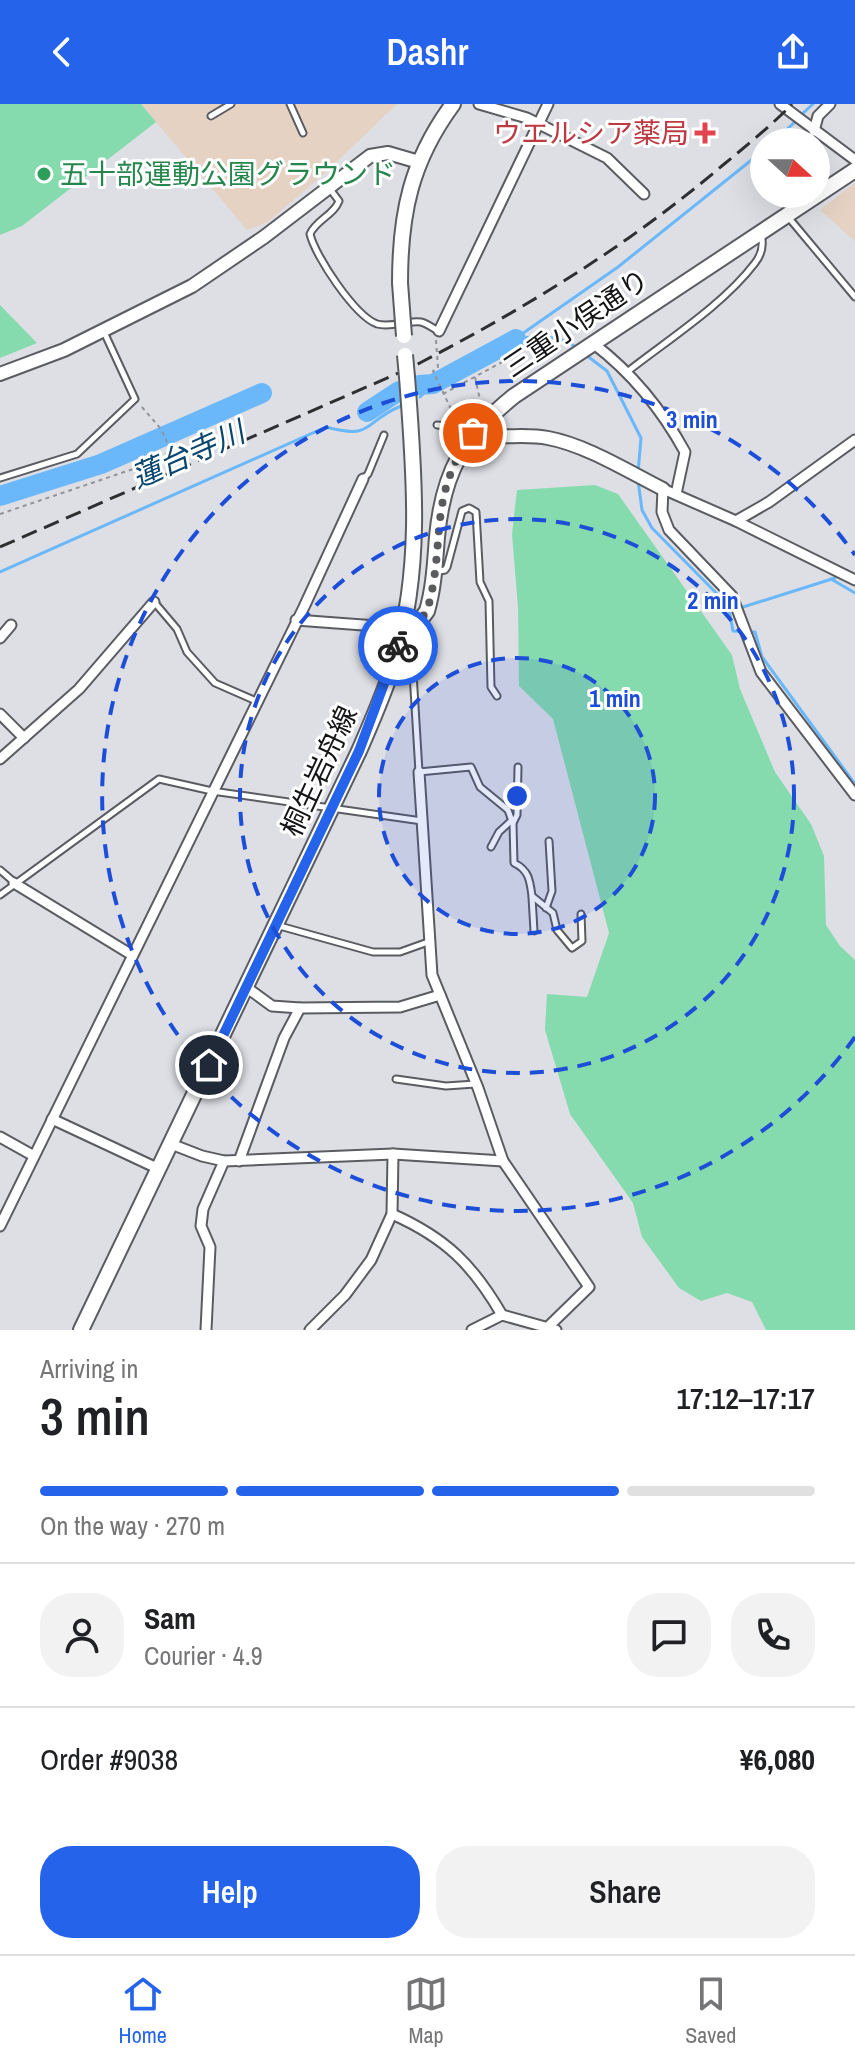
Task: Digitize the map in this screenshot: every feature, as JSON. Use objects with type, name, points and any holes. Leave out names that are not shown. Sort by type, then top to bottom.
[{"type":"main road","name":"桐生岩舟線","points":[[81,1330],[359,751],[395,661],[403,628],[415,524],[400,283],[403,214],[419,162],[432,135],[453,104]]},
{"type":"main road","name":"三重小俣通り","points":[[403,628],[424,616],[434,572],[443,492],[453,465],[483,421],[569,356],[591,345],[855,170]]},
{"type":"street","points":[[479,104],[538,124],[607,158],[644,194]]},
{"type":"street","points":[[439,331],[548,104]]},
{"type":"street","points":[[780,104],[810,128]]},
{"type":"street","points":[[815,128],[818,116],[830,104]]},
{"type":"street","points":[[830,142],[855,160]]},
{"type":"street","points":[[0,374],[104,331],[159,304],[224,266],[370,156],[394,153],[419,162]]},
{"type":"street","points":[[591,345],[627,372],[670,424],[685,452],[662,512],[669,530],[732,596],[761,672],[855,795]]},
{"type":"street","points":[[473,433],[490,438],[551,438],[581,449],[853,577]]},
{"type":"street","points":[[736,521],[769,502],[855,440]]},
{"type":"street","points":[[0,1226],[363,479]]},
{"type":"street","points":[[0,759],[79,689],[154,602]]},
{"type":"street","points":[[296,620],[403,628]]},
{"type":"street","points":[[0,638],[11,625]]},
{"type":"street","points":[[0,714],[24,738]]},
{"type":"street","points":[[392,1214],[426,1229],[454,1252],[479,1277],[502,1315],[528,1326],[552,1328],[589,1287],[503,1161],[432,975],[419,772]]},
{"type":"street","points":[[14,883],[132,955]]},
{"type":"street","points":[[246,987],[272,1006],[300,1008],[400,1007],[440,995]]},
{"type":"street","points":[[239,1161],[284,1038],[300,1008]]},
{"type":"street","points":[[52,1119],[159,1169]]},
{"type":"street","points":[[0,1137],[34,1156]]},
{"type":"street","points":[[171,1144],[224,1161],[393,1154],[503,1161]]},
{"type":"street","points":[[310,1330],[345,1295],[371,1260],[392,1214],[393,1154]]},
{"type":"street","points":[[206,1330],[210,1247],[201,1226],[203,1209],[224,1161]]},
{"type":"street","points":[[472,1330],[502,1315]]},
{"type":"lane","points":[[211,116],[231,104]]},
{"type":"lane","points":[[290,104],[303,133]]},
{"type":"lane","points":[[330,189],[339,201],[337,207],[314,225],[310,234],[316,249],[349,300],[374,323],[392,326],[421,322],[439,331]]},
{"type":"lane","points":[[786,215],[855,297]]},
{"type":"lane","points":[[627,372],[714,304],[756,262],[763,247],[761,233]]},
{"type":"lane","points":[[0,478],[77,454],[135,399],[104,331]]},
{"type":"lane","points":[[437,425],[458,427],[473,433]]},
{"type":"lane","points":[[363,479],[384,435]]},
{"type":"lane","points":[[434,572],[447,567],[462,511],[469,508],[476,512],[480,582],[489,601],[491,687],[497,696]]},
{"type":"lane","points":[[154,602],[177,629],[187,652],[215,683],[256,701]]},
{"type":"lane","points":[[395,661],[411,666],[413,673],[419,772],[471,767],[480,787],[508,810],[512,822],[514,863],[528,875],[534,931]]},
{"type":"lane","points":[[491,847],[499,832],[517,815],[518,767]]},
{"type":"lane","points":[[0,895],[159,779],[212,791],[422,821]]},
{"type":"lane","points":[[546,908],[552,891],[549,841]]},
{"type":"lane","points":[[0,870],[14,883]]},
{"type":"lane","points":[[532,896],[553,913],[557,930],[572,948],[582,941],[581,914]]},
{"type":"lane","points":[[275,925],[373,952],[400,952],[429,942]]},
{"type":"lane","points":[[396,1079],[446,1086],[476,1084]]},
{"type":"path","points":[[439,331],[434,343],[438,368],[433,373],[450,407],[450,415]]},
{"type":"path","points":[[442,392],[530,347],[551,346],[569,356]]},
{"type":"path","points":[[475,377],[482,410]]},
{"type":"path","points":[[0,514],[151,463],[171,451],[161,429],[135,399]]},
{"type":"shaded area","points":[[141,104],[397,104],[268,222],[247,230]]},
{"type":"shaded area","points":[[855,183],[855,241],[820,210],[830,208],[830,202]]},
{"type":"green space","name":"五十部運動公園グラウンド","points":[[0,104],[141,104],[156,122],[22,226],[0,235]]},
{"type":"green space","points":[[0,305],[37,343],[0,358]]},
{"type":"green space","points":[[595,485],[618,494],[732,655],[740,689],[775,772],[811,824],[824,856],[826,925],[840,946],[855,960],[855,1330],[766,1330],[752,1302],[727,1293],[701,1301],[679,1288],[642,1237],[633,1203],[570,1114],[545,1030],[547,994],[587,997],[609,933],[553,719],[519,686],[518,607],[512,534],[517,490]]},
{"type":"waterway","points":[[801,115],[813,104]]},
{"type":"waterway","points":[[788,128],[796,121]]},
{"type":"waterway","points":[[519,336],[618,267],[750,161]]},
{"type":"waterway","name":"蓮台寺川","points":[[516,339],[555,338],[577,348]]},
{"type":"waterway","name":"蓮台寺川","points":[[419,385],[433,384],[516,339]]},
{"type":"waterway","name":"蓮台寺川","points":[[586,355],[607,371],[641,438],[638,473]]},
{"type":"waterway","name":"蓮台寺川","points":[[420,397],[433,384]]},
{"type":"waterway","name":"蓮台寺川","points":[[367,412],[399,391]]},
{"type":"waterway","points":[[0,496],[101,464],[262,393]]},
{"type":"waterway","name":"蓮台寺川","points":[[0,572],[326,427],[361,430],[401,406]]},
{"type":"waterway","name":"蓮台寺川","points":[[638,480],[642,510],[652,528],[728,605],[733,631],[755,632],[762,657],[855,784]]},
{"type":"waterway","points":[[740,608],[835,578]]},
{"type":"waterway","points":[[831,579],[855,593]]},
{"type":"railway","points":[[0,547],[410,368],[492,324],[572,276],[650,223],[792,104]]},
{"type":"way so far","points":[[398,646],[403,628],[421,619],[427,611],[443,492],[453,465],[473,433]]},
{"type":"place","name":"ウエルシア薬局","points":[[705,133]]},
{"type":"place","name":"五十部運動公園グラウンド","points":[[44,174]]},
{"type":"route","points":[[209,1065],[359,751],[395,661],[398,646]]}]
